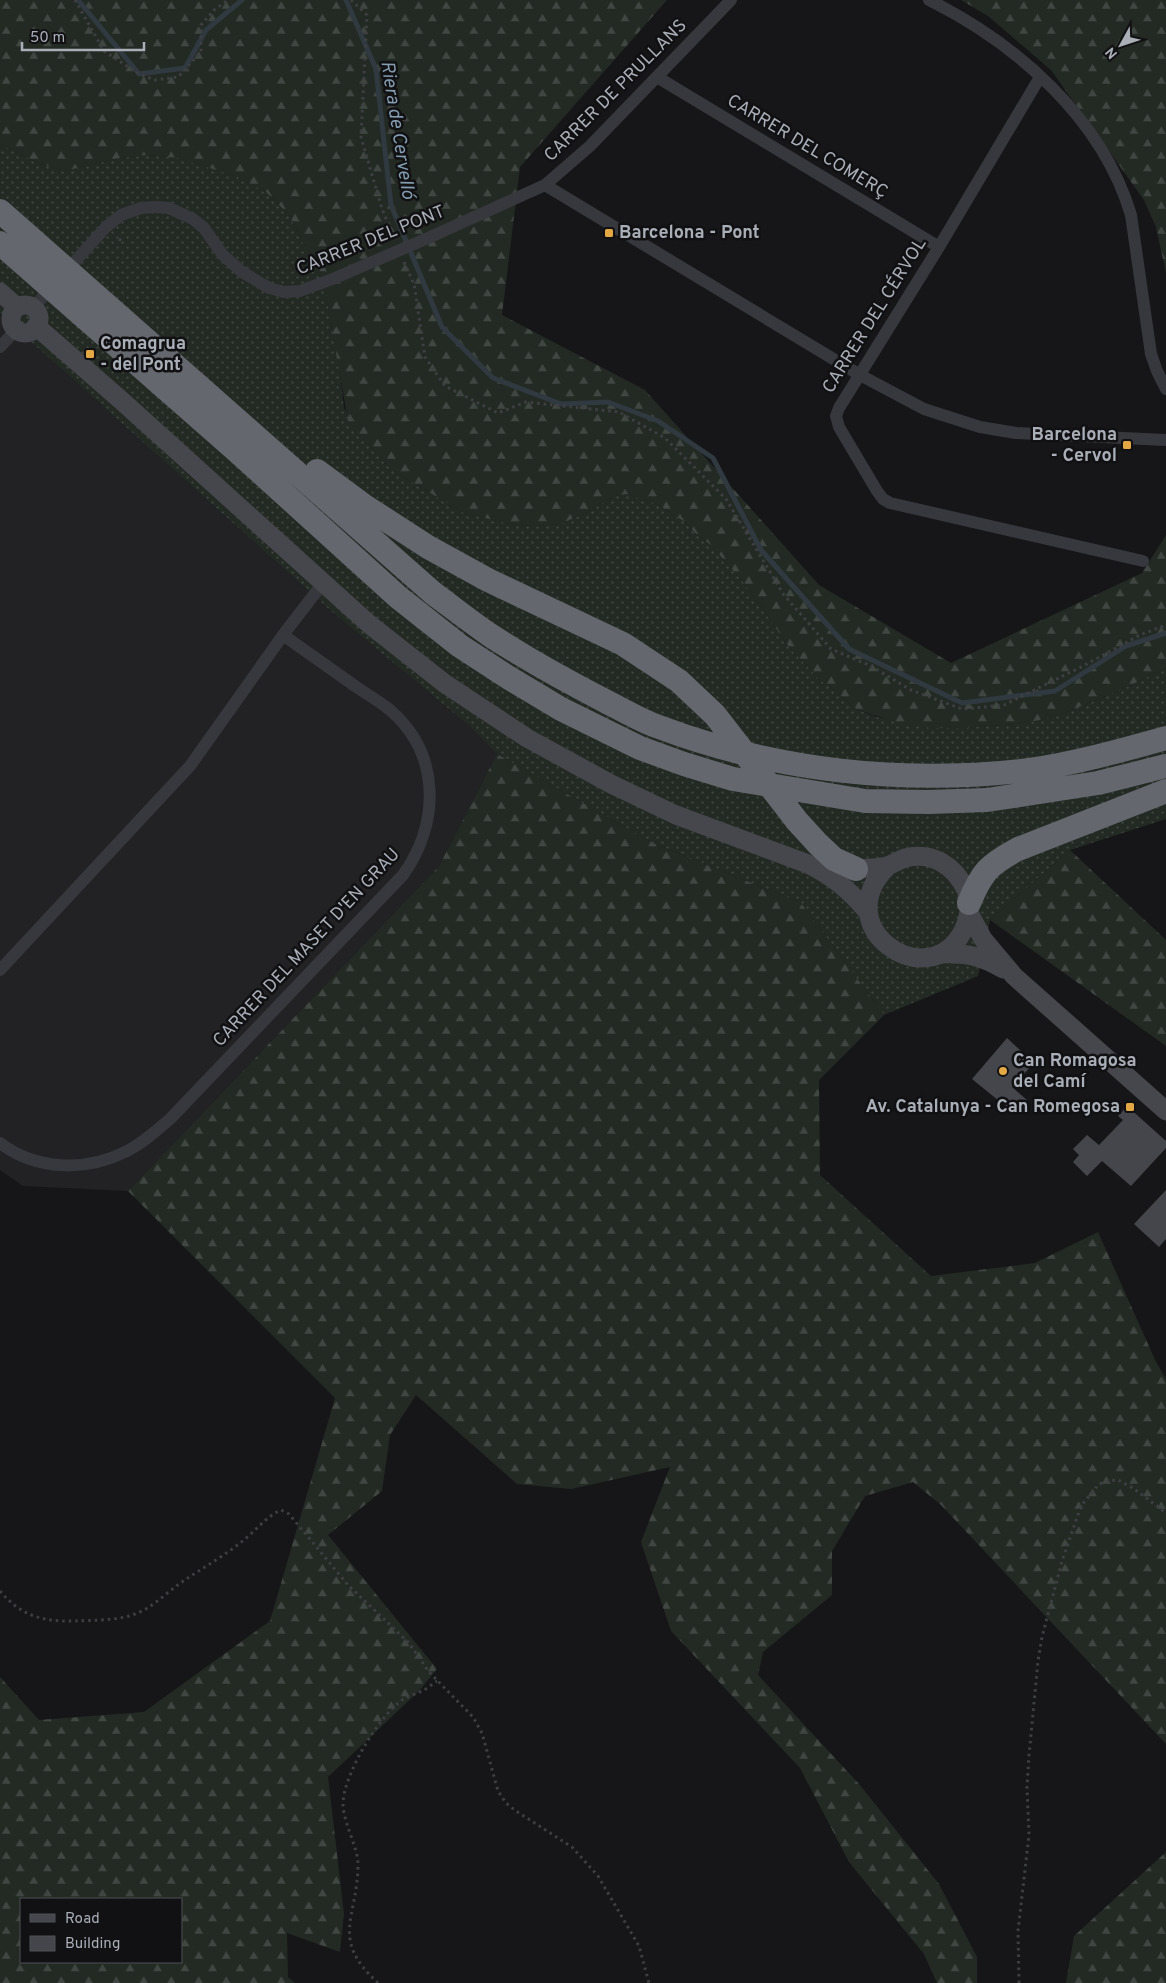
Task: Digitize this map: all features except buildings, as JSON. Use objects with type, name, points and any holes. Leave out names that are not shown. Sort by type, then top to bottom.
[{"type":"highway","points":[[0,211],[434,593],[489,634],[582,689],[656,726],[707,743],[763,757],[838,771],[910,777],[1030,770],[1115,752],[1166,738]]},
{"type":"highway","points":[[0,243],[223,439],[398,598],[460,646],[506,676],[561,709],[640,748],[733,779],[865,801],[928,802],[986,800],[1098,784],[1166,766]]},
{"type":"highway","points":[[235,419],[293,453],[363,505],[428,547],[488,580],[623,644],[680,681],[715,715],[797,821],[818,844],[834,859],[856,869]]},
{"type":"highway","points":[[969,908],[978,882],[987,869],[1002,858],[1018,849],[1166,790]]},
{"type":"street","name":"CARRER DE PRULLANS","points":[[545,184],[590,146],[731,0]]},
{"type":"street","points":[[929,0],[956,13],[983,30],[1062,97],[1116,173],[1125,193],[1136,238],[1151,354],[1157,372],[1166,388]]},
{"type":"street","name":"CARRER DEL COMERÇ","points":[[657,77],[939,247]]},
{"type":"street","name":"CARRER DEL CÉRVOL","points":[[1040,78],[939,247],[839,408],[836,420],[877,491],[883,499],[890,503],[1143,561]]},
{"type":"street","points":[[545,184],[860,375],[924,409],[980,427],[1016,433],[1166,440]]},
{"type":"street","name":"CARRER DEL PONT","points":[[29,306],[101,232],[121,215],[131,211],[156,207],[169,208],[193,219],[204,228],[230,262],[252,279],[269,288],[291,292],[335,278],[545,184]]},
{"type":"street","points":[[0,292],[29,306],[37,313],[38,320],[36,326],[27,332],[16,330],[10,318],[12,312],[29,306]]},
{"type":"street","points":[[36,326],[137,414],[369,624],[444,683],[496,719],[544,748],[611,784],[676,815],[808,864],[829,874],[844,886],[868,912]]},
{"type":"street","points":[[0,347],[16,330]]},
{"type":"street","points":[[0,970],[190,766],[323,583]]},
{"type":"street","name":"CARRER DEL MASET D'EN GRAU","points":[[0,1143],[26,1157],[46,1164],[71,1166],[90,1164],[125,1152],[150,1136],[171,1118],[403,875],[414,860],[423,841],[430,802],[425,763],[409,732],[390,710],[284,635]]},
{"type":"street","points":[[808,864],[830,868],[872,869],[889,865],[904,858],[920,856],[936,859],[950,867],[961,879],[968,894],[969,908],[966,924],[960,936],[938,954]]},
{"type":"street","points":[[889,865],[879,874],[868,898],[868,912],[872,927],[880,940],[893,950],[908,956],[923,958],[938,954],[959,953],[979,956],[1014,976]]},
{"type":"street","points":[[969,908],[983,939],[1014,976],[1166,1110]]},
{"type":"path","points":[[75,0],[104,51],[139,74],[155,80],[178,77],[201,52],[201,25],[214,10],[228,0]]},
{"type":"path","points":[[351,0],[367,15],[360,137],[382,209],[396,242]]},
{"type":"path","points":[[119,239],[123,242]]},
{"type":"path","points":[[403,259],[414,284],[425,357],[445,386],[498,413],[526,402],[619,412],[664,438],[726,499],[784,595],[831,649],[871,666],[911,690],[962,709],[1004,705],[1075,671],[1140,635],[1166,625]]},
{"type":"path","points":[[1019,1983],[1018,1931],[1028,1836],[1029,1763],[1038,1661],[1042,1637],[1062,1561],[1082,1506],[1099,1484],[1118,1480],[1134,1488],[1166,1513]]},
{"type":"path","points":[[0,1591],[7,1600],[24,1612],[40,1619],[57,1621],[86,1620],[135,1615],[238,1544],[270,1515],[281,1510],[294,1519],[348,1585],[409,1643],[438,1681],[473,1717],[482,1733],[498,1791],[506,1803],[516,1812],[572,1847],[598,1876],[639,1946],[649,1983]]},
{"type":"path","points":[[378,1983],[363,1969],[352,1950],[349,1928],[358,1862],[343,1805],[344,1790],[358,1757],[381,1720],[403,1699],[422,1691],[438,1681]]},
{"type":"shaded area","points":[[0,314],[332,612],[468,725],[497,754],[439,866],[128,1191],[23,1186],[0,1170]]},
{"type":"green space","points":[[0,0],[667,0],[520,167],[502,315],[645,390],[819,585],[951,663],[1142,573],[1166,535],[1166,668],[1125,688],[1057,716],[1026,723],[963,728],[933,728],[906,725],[858,710],[819,679],[789,647],[745,584],[711,545],[697,535],[685,522],[657,504],[627,494],[614,496],[586,513],[560,524],[532,526],[510,524],[464,513],[400,475],[385,463],[348,421],[323,278],[313,255],[303,243],[289,215],[266,192],[238,177],[178,158],[148,155],[119,158],[65,171],[40,164],[0,144]]},
{"type":"green space","points":[[961,0],[1166,0],[1166,273],[1156,227],[1144,200],[1051,70],[988,16]]},
{"type":"green space","points":[[0,144],[40,164],[65,171],[119,158],[148,155],[179,158],[238,177],[266,192],[289,215],[303,243],[313,255],[323,278],[339,366],[344,408],[369,445],[385,463],[400,475],[464,513],[510,524],[532,526],[560,524],[586,513],[614,496],[627,494],[657,504],[685,522],[697,535],[711,545],[745,584],[789,647],[819,679],[858,710],[877,717],[933,728],[963,728],[1026,723],[1057,716],[1125,688],[1166,668],[1166,819],[1070,850],[990,920],[978,976],[884,1015],[801,903],[653,843],[497,754],[468,725],[332,612],[0,314]]},
{"type":"green space","points":[[497,754],[653,843],[801,903],[884,1015],[819,1080],[820,1175],[931,1276],[1035,1263],[1098,1232],[1156,1362],[1166,1379],[1166,1744],[941,1505],[913,1482],[865,1496],[832,1551],[832,1595],[763,1652],[758,1675],[859,1784],[939,1884],[977,1957],[977,1983],[937,1983],[924,1954],[849,1862],[800,1768],[671,1631],[641,1542],[670,1467],[571,1489],[517,1484],[416,1395],[390,1435],[382,1491],[328,1535],[437,1669],[419,1691],[328,1777],[344,1914],[340,1952],[287,1933],[288,1977],[295,1983],[0,1983],[0,1677],[39,1720],[144,1712],[270,1621],[335,1398],[128,1191],[439,866]]},
{"type":"green space","points":[[1070,850],[1166,940],[1166,1046],[990,920]]},
{"type":"green space","points":[[1166,1852],[1166,1983],[1066,1983],[1074,1936]]},
{"type":"waterway","name":"Riera de Cervelló","points":[[78,0],[139,74],[185,68],[206,30],[242,0]]},
{"type":"waterway","name":"Riera de Cervelló","points":[[346,0],[376,69],[391,205],[442,327],[493,378],[561,404],[608,402],[658,421],[713,458],[761,550],[849,649],[962,703],[1055,691],[1126,646],[1166,633]]},
{"type":"place","name":"Barcelona - Pont","points":[[609,233]]},
{"type":"place","name":"Comagrua - del Pont","points":[[90,354]]},
{"type":"place","name":"Barcelona - Cervol","points":[[1127,445]]},
{"type":"place","name":"Can Romagosa del Camí","points":[[1003,1071]]},
{"type":"place","name":"Av. Catalunya - Can Romegosa","points":[[1130,1107]]}]
